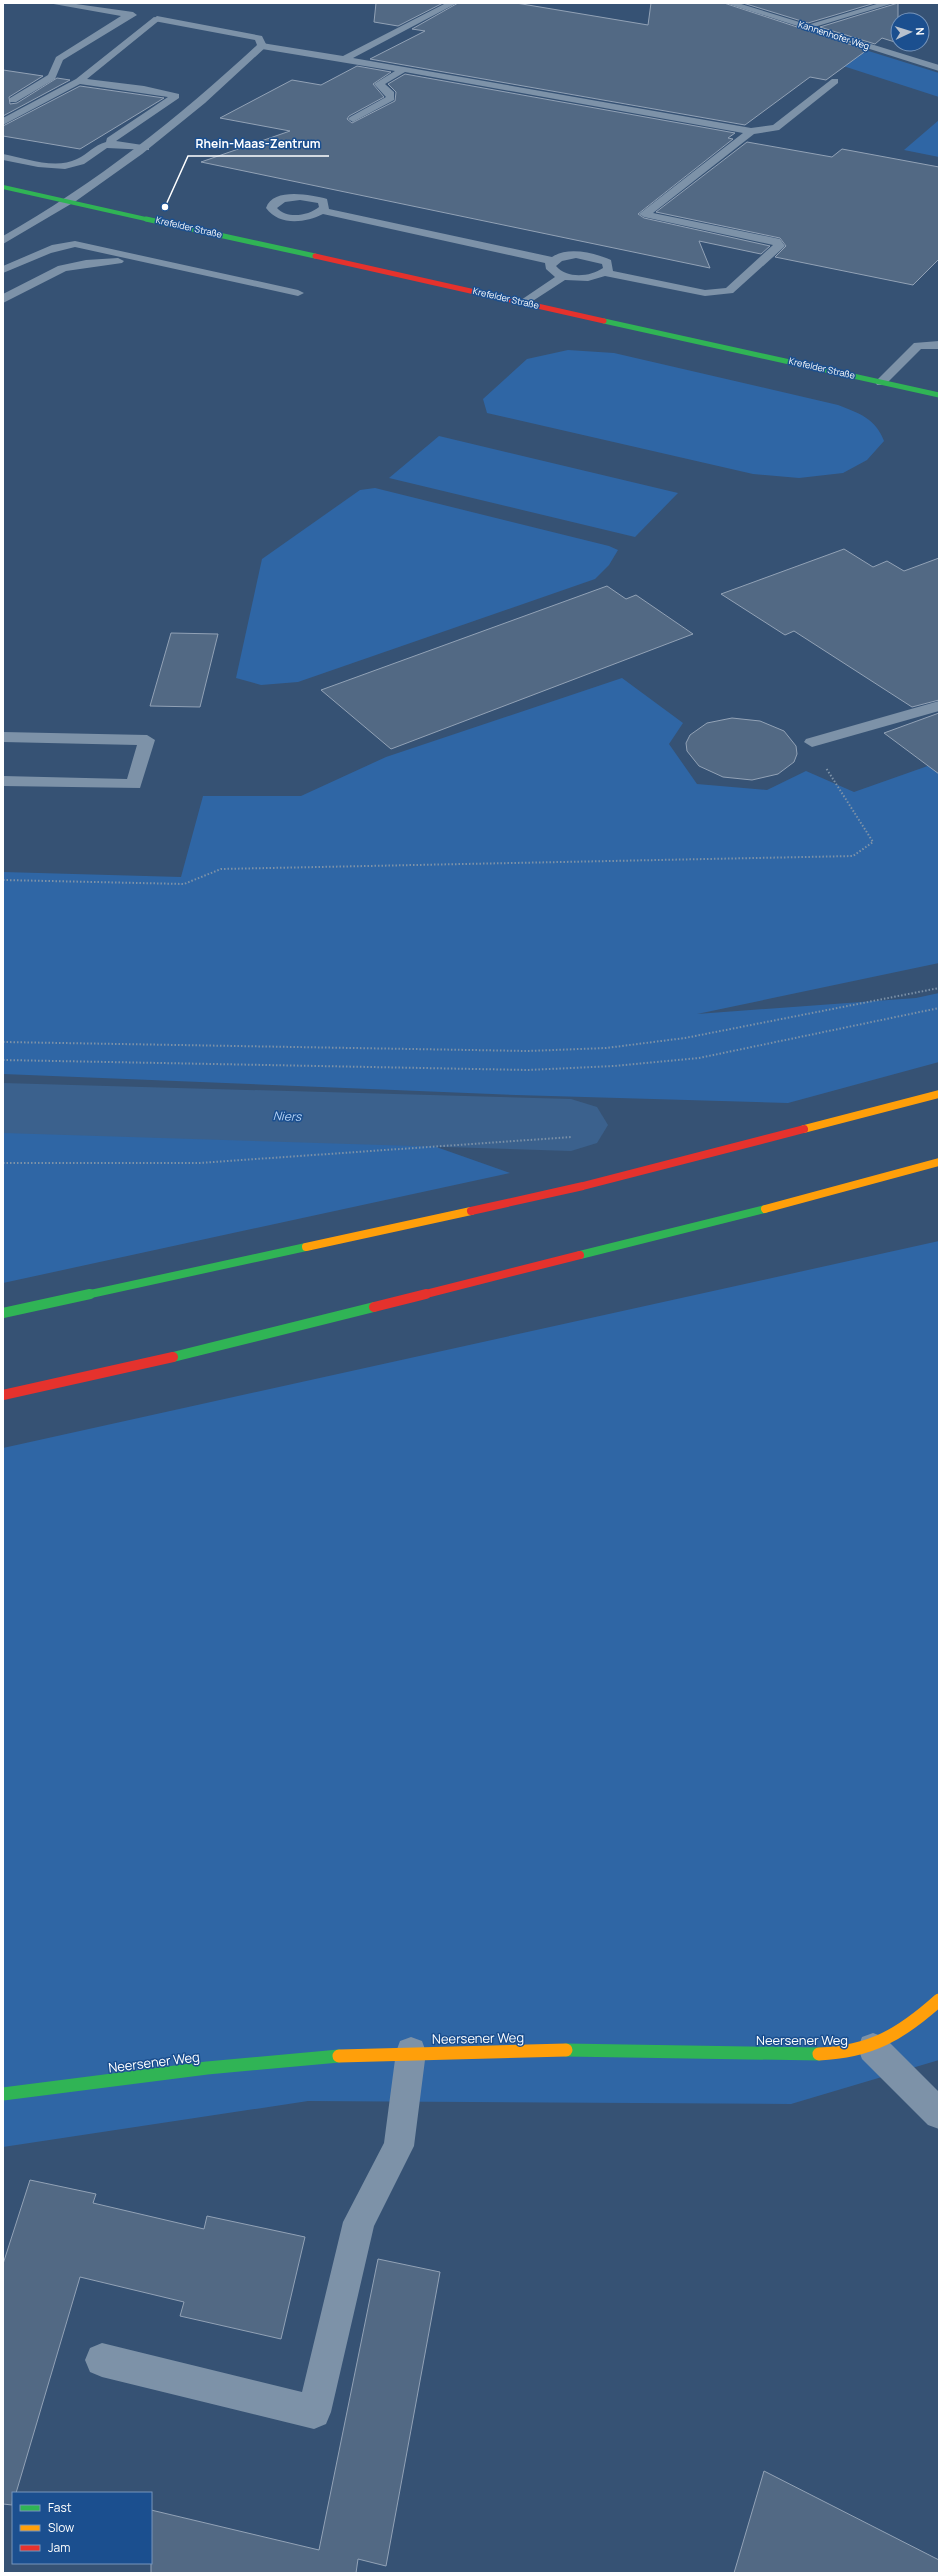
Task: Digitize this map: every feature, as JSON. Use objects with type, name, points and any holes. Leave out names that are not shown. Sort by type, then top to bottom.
[{"type":"main road","name":"Krefelder Straße","points":[[3,187],[72,201],[939,395]]},
{"type":"main road","points":[[3,1313],[583,1186],[939,1094]]},
{"type":"main road","points":[[3,1395],[200,1351],[835,1192],[939,1162]]},
{"type":"main road","name":"Neersener Weg","points":[[3,2094],[167,2072],[317,2058],[411,2052],[539,2050],[842,2054],[873,2048],[904,2032],[939,2000]]},
{"type":"street","points":[[52,3],[157,19],[259,38],[262,46]]},
{"type":"street","points":[[344,58],[452,3]]},
{"type":"street","name":"Kannenhofer Weg","points":[[730,3],[808,26],[939,68]]},
{"type":"street","points":[[808,26],[890,3]]},
{"type":"street","points":[[3,106],[52,77],[59,59],[128,15]]},
{"type":"street","points":[[3,122],[79,81],[157,19]]},
{"type":"street","points":[[262,46],[344,58],[751,131],[776,128],[835,81]]},
{"type":"street","points":[[3,241],[72,201],[145,148],[196,107],[262,46]]},
{"type":"street","points":[[353,119],[391,98],[389,92],[379,84],[404,69]]},
{"type":"street","points":[[79,81],[144,89],[176,96],[111,140],[112,145]]},
{"type":"street","points":[[554,261],[550,264],[552,270],[564,276],[591,277],[606,272],[705,293],[729,291],[779,246],[776,241],[644,214],[751,131]]},
{"type":"street","points":[[3,157],[57,166],[72,165],[83,161],[100,148],[112,145],[145,148]]},
{"type":"street","points":[[322,211],[554,261],[576,255],[594,257],[609,266],[606,272]]},
{"type":"street","points":[[3,270],[63,244],[75,244],[298,293]]},
{"type":"street","points":[[3,299],[62,268],[86,263],[118,261],[129,256]]},
{"type":"street","points":[[525,302],[564,276]]},
{"type":"street","points":[[881,382],[918,346],[939,345]]},
{"type":"street","points":[[812,742],[939,706]]},
{"type":"street","points":[[3,737],[146,740],[134,784],[3,781]]},
{"type":"street","points":[[873,2048],[939,2114]]},
{"type":"street","points":[[102,2360],[314,2412],[359,2222],[399,2146],[411,2052]]},
{"type":"path","points":[[3,880],[184,884],[221,869],[853,856],[873,842],[830,776],[812,742]]},
{"type":"path","points":[[3,1042],[528,1051],[606,1048],[685,1038],[939,988]]},
{"type":"path","points":[[3,1060],[528,1070],[614,1066],[699,1058],[939,1008]]},
{"type":"path","points":[[3,1163],[199,1163],[572,1138]]},
{"type":"shaded area","points":[[649,3],[715,3],[939,73],[939,97]]},
{"type":"shaded area","points":[[939,120],[939,157],[904,150]]},
{"type":"shaded area","points":[[568,350],[614,353],[838,405],[866,418],[881,433],[884,441],[867,460],[843,473],[799,478],[753,474],[487,413],[483,399],[527,359]]},
{"type":"shaded area","points":[[439,436],[678,493],[635,537],[389,478]]},
{"type":"shaded area","points":[[375,488],[609,546],[618,550],[609,565],[595,579],[298,682],[261,685],[236,678],[262,559],[360,490]]},
{"type":"shaded area","points":[[622,678],[683,723],[669,744],[697,784],[767,790],[806,771],[854,792],[939,762],[939,963],[697,1014],[916,998],[939,993],[939,1062],[788,1103],[516,1095],[3,1074],[3,872],[181,877],[203,796],[301,796],[386,757]]},
{"type":"shaded area","points":[[3,1119],[93,1121],[425,1143],[510,1173],[3,1283]]},
{"type":"shaded area","points":[[939,1241],[939,2060],[791,2104],[308,2101],[3,2147],[3,1448]]},
{"type":"building","points":[[376,3],[443,3],[398,26],[374,22]]},
{"type":"building","points":[[458,3],[516,3],[648,25],[651,3],[724,3],[867,50],[826,80],[810,77],[745,125],[370,59],[425,31],[412,29]]},
{"type":"building","points":[[743,3],[875,3],[808,23]]},
{"type":"building","points":[[898,3],[898,12],[890,12],[890,40],[882,38],[875,44],[820,27]]},
{"type":"building","points":[[357,66],[391,72],[373,84],[384,97],[349,116],[347,119],[352,123],[395,101],[396,92],[388,84],[405,74],[735,133],[728,138],[733,139],[638,214],[644,218],[770,246],[761,254],[699,241],[710,268],[201,162],[290,131],[220,118],[292,80],[321,85]]},
{"type":"building","points":[[3,70],[43,76],[9,97],[10,104],[17,103],[57,78],[70,80],[3,116]]},
{"type":"building","points":[[80,86],[164,98],[80,149],[3,136],[3,126]]},
{"type":"building","points":[[747,142],[832,157],[842,149],[939,167],[939,259],[913,285],[775,257],[786,246],[780,238],[656,212]]},
{"type":"building","points":[[844,549],[873,567],[887,561],[904,571],[939,558],[939,700],[912,707],[794,631],[785,635],[721,594]]},
{"type":"building","points":[[607,586],[626,599],[636,595],[693,634],[391,749],[321,690]]},
{"type":"building","points":[[171,633],[218,634],[200,707],[150,706]]},
{"type":"building","points":[[939,713],[939,774],[884,733]]},
{"type":"building","points":[[732,718],[760,721],[784,731],[796,746],[797,754],[794,762],[778,774],[752,780],[723,777],[699,766],[687,751],[686,743],[690,735],[707,723]]},
{"type":"building","points":[[30,2180],[96,2194],[93,2203],[204,2229],[207,2216],[305,2237],[281,2339],[180,2316],[184,2302],[80,2277],[16,2492],[12,2492],[12,2505],[3,2504],[3,2264]]},
{"type":"building","points":[[378,2259],[440,2272],[386,2566],[358,2559],[356,2573],[151,2573],[152,2510],[319,2550]]},
{"type":"building","points":[[764,2471],[939,2560],[939,2573],[734,2573]]},
{"type":"waterway","name":"Niers","points":[[3,1108],[571,1125]]},
{"type":"traffic: fast","points":[[3,187],[315,256]]},
{"type":"traffic: fast","points":[[604,321],[939,395]]},
{"type":"traffic: fast","points":[[580,1255],[765,1209]]},
{"type":"traffic: fast","points":[[3,1313],[306,1247]]},
{"type":"traffic: fast","points":[[173,1357],[374,1307]]},
{"type":"traffic: fast","points":[[566,2050],[819,2054]]},
{"type":"traffic: fast","points":[[3,2094],[207,2068],[339,2056]]},
{"type":"traffic: slow","points":[[804,1129],[939,1094]]},
{"type":"traffic: slow","points":[[765,1209],[939,1162]]},
{"type":"traffic: slow","points":[[306,1247],[471,1211]]},
{"type":"traffic: slow","points":[[819,2054],[854,2050],[885,2040],[912,2023],[939,2000]]},
{"type":"traffic: slow","points":[[339,2056],[465,2051],[566,2050]]},
{"type":"traffic: jam","points":[[315,256],[604,321]]},
{"type":"traffic: jam","points":[[471,1211],[583,1186],[804,1129]]},
{"type":"traffic: jam","points":[[374,1307],[580,1255]]},
{"type":"traffic: jam","points":[[3,1395],[173,1357]]},
{"type":"place","name":"Rhein-Maas-Zentrum","points":[[165,207]]}]
